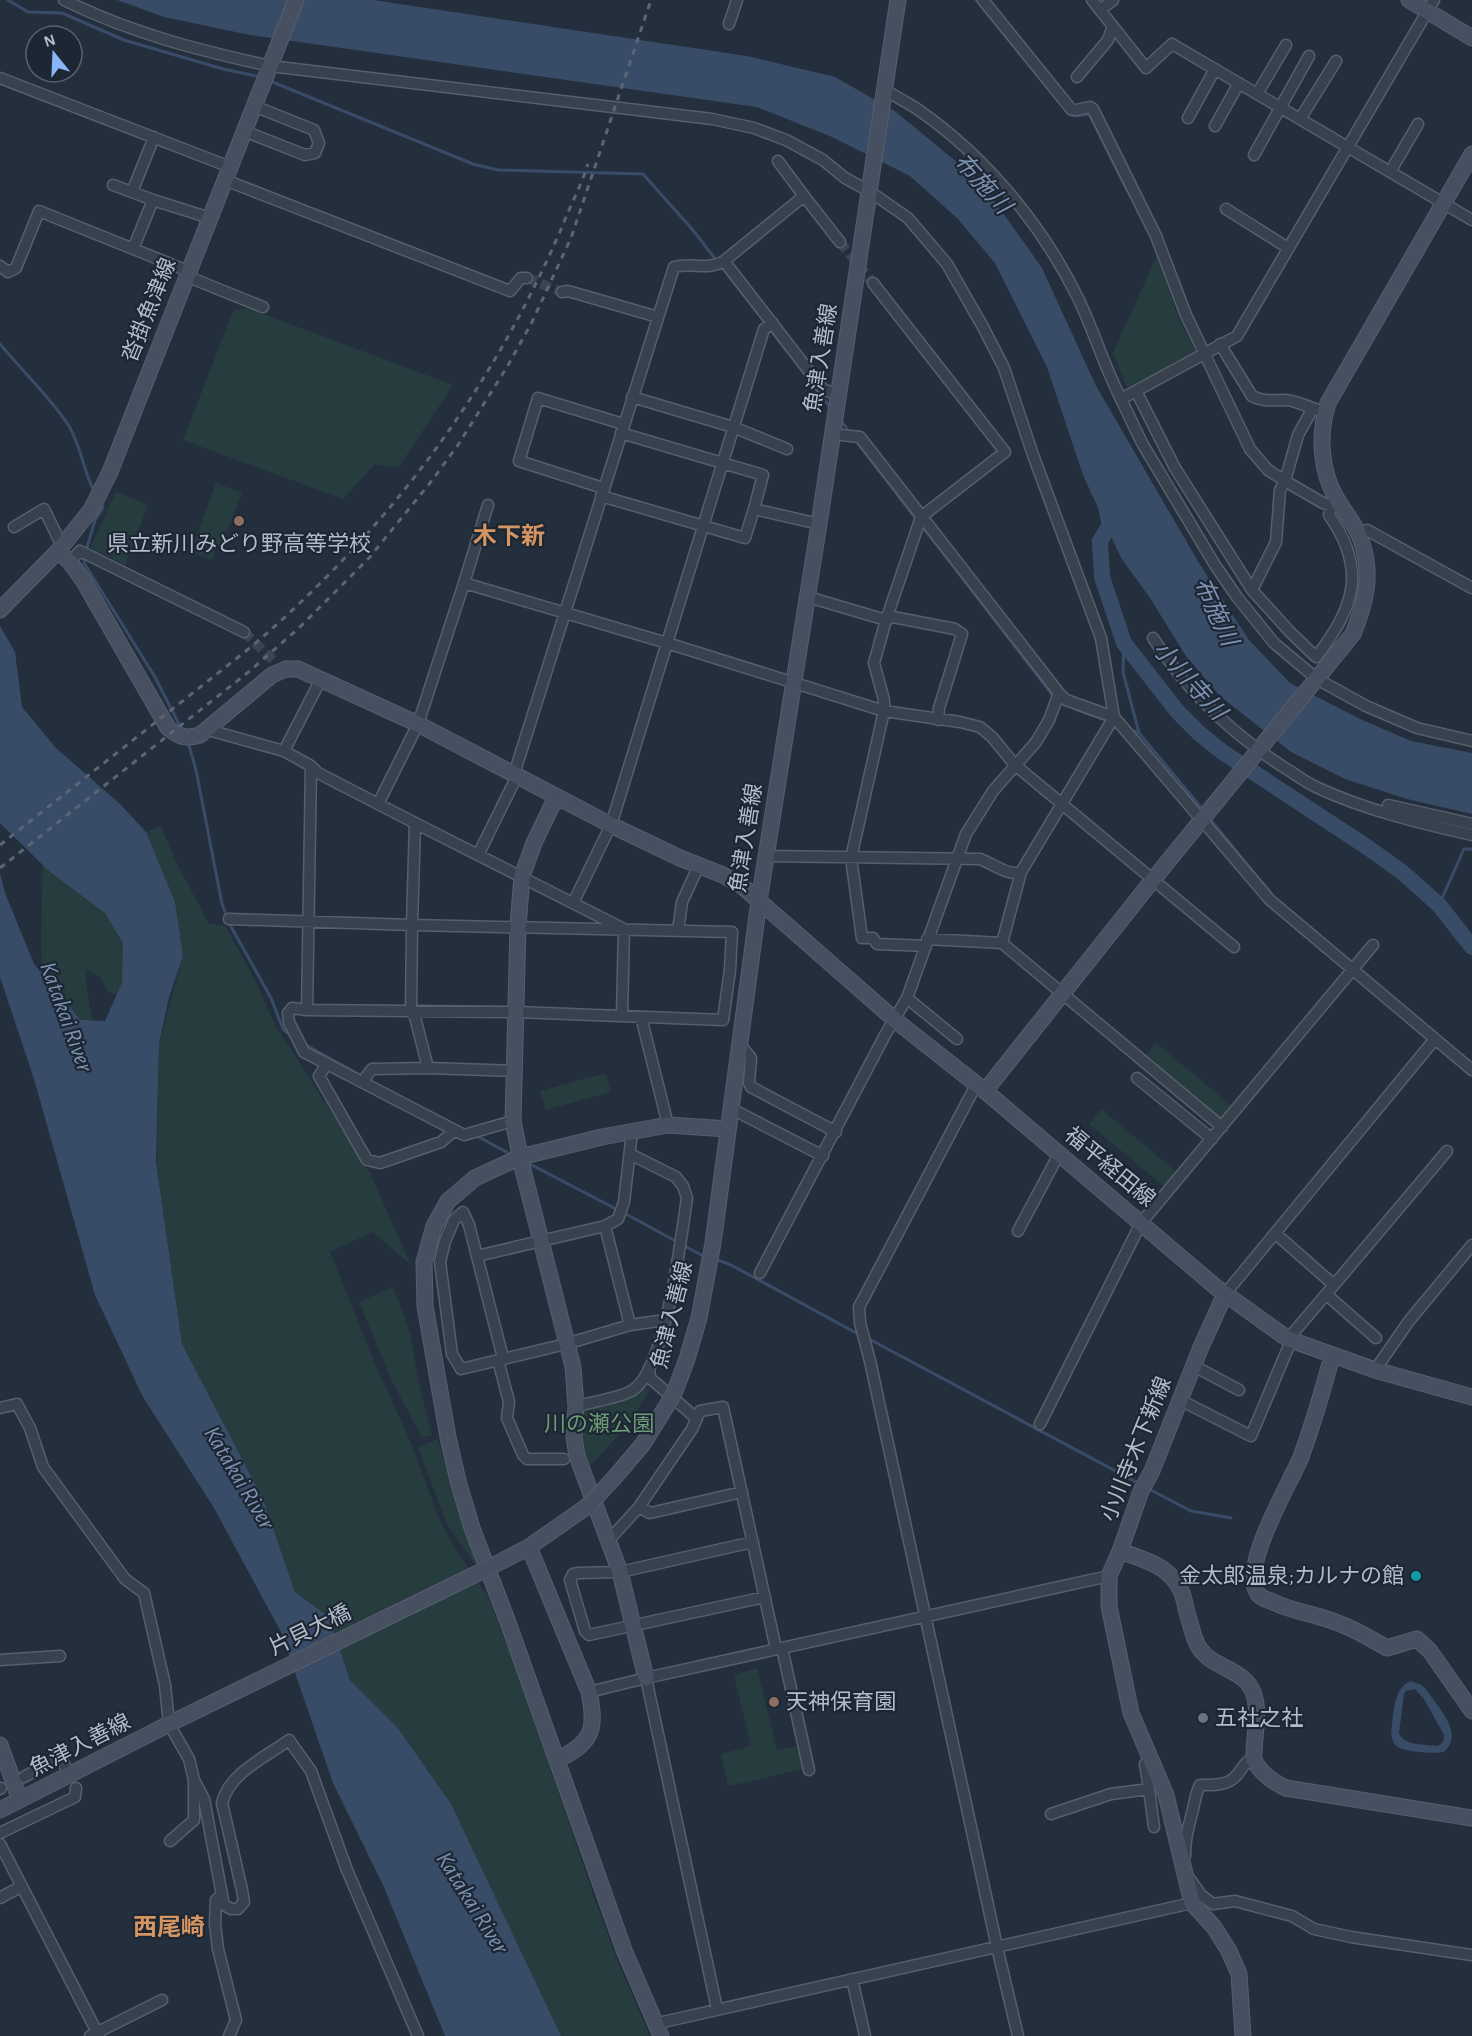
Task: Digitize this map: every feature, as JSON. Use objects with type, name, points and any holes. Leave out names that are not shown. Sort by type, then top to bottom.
[{"type":"street","points":[[64,0],[101,18],[148,35],[270,66],[712,119],[754,128],[786,140],[823,160],[845,178],[870,187],[908,218],[947,264],[1004,368],[1101,638],[1114,717],[1021,872],[1002,943]]},
{"type":"street","name":"沓掛魚津線","points":[[0,610],[60,549],[91,510],[110,472],[296,0]]},
{"type":"street","points":[[729,24],[737,0]]},
{"type":"street","name":"魚津入善線","points":[[461,1581],[529,1547],[589,1505],[615,1478],[644,1444],[672,1397],[696,1328],[708,1272],[759,901],[808,597],[897,0]]},
{"type":"street","points":[[983,0],[1071,109],[1090,107],[1093,109],[1156,236],[1186,315],[1250,449],[1269,470],[1323,503],[1336,504]]},
{"type":"street","points":[[1092,0],[1146,68],[1172,44],[1472,220]]},
{"type":"street","points":[[1100,10],[1113,0]]},
{"type":"street","points":[[1409,0],[1431,6],[1472,38]]},
{"type":"street","points":[[1121,399],[1237,336],[1431,6]]},
{"type":"street","points":[[1077,77],[1108,40],[1113,26]]},
{"type":"street","points":[[1257,94],[1286,45]]},
{"type":"street","points":[[1254,155],[1309,56]]},
{"type":"street","points":[[1300,119],[1335,61]]},
{"type":"street","points":[[1188,118],[1215,69]]},
{"type":"street","points":[[0,78],[154,137],[228,173],[510,291],[521,278],[527,278]]},
{"type":"street","points":[[1215,126],[1239,83]]},
{"type":"street","points":[[884,92],[920,111],[964,146],[998,179],[1051,249],[1077,298],[1109,375],[1142,443],[1215,565],[1274,643],[1314,682],[1417,728],[1472,741]]},
{"type":"street","points":[[244,131],[304,155],[315,153],[319,142],[314,130],[254,106]]},
{"type":"street","points":[[1390,172],[1418,124]]},
{"type":"street","points":[[132,192],[154,137]]},
{"type":"street","points":[[1252,590],[1276,542],[1280,490],[1285,480],[1293,446],[1319,410],[1328,403],[1472,154]]},
{"type":"street","points":[[778,160],[840,242]]},
{"type":"street","points":[[113,185],[210,218]]},
{"type":"street","points":[[478,855],[517,776],[516,768],[674,267],[684,264],[714,267],[804,196]]},
{"type":"street","points":[[133,249],[153,200]]},
{"type":"street","points":[[1226,209],[1288,248]]},
{"type":"street","points":[[0,266],[8,272],[16,268],[39,211],[133,249],[263,307]]},
{"type":"street","points":[[724,261],[823,389],[838,395]]},
{"type":"street","points":[[873,283],[1005,452],[921,517],[886,620],[874,663],[884,700],[884,711],[851,858],[862,939],[873,938],[877,944],[1002,943],[1222,1127]]},
{"type":"street","points":[[562,292],[568,291],[658,317]]},
{"type":"street","points":[[573,903],[611,825],[764,329],[773,323]]},
{"type":"street","points":[[1220,345],[1252,396],[1260,400],[1277,402],[1286,400],[1319,410]]},
{"type":"street","points":[[1137,391],[1175,468],[1252,590],[1316,657],[1333,635],[1348,608],[1352,588],[1352,566],[1342,532],[1329,515],[1336,504]]},
{"type":"street","points":[[632,397],[733,427],[787,449]]},
{"type":"street","points":[[538,398],[622,428],[763,475],[745,538],[602,492],[519,461],[538,398]]},
{"type":"street","points":[[1018,2036],[860,1323],[859,1307],[980,1088],[1062,994],[1353,634],[1368,589],[1367,566],[1358,532],[1336,504],[1331,488],[1323,461],[1323,433],[1319,410]]},
{"type":"street","points":[[832,434],[860,437],[1066,700],[1114,717],[1270,900],[1472,1070]]},
{"type":"street","points":[[378,804],[418,724],[488,505]]},
{"type":"street","points":[[14,527],[44,509],[60,549],[83,580],[168,728],[178,737],[190,738],[200,735],[206,729],[284,751],[311,766],[318,773],[624,929]]},
{"type":"street","points":[[754,509],[819,524]]},
{"type":"street","points":[[1358,532],[1367,530],[1472,588]]},
{"type":"street","points":[[70,562],[80,551],[244,632]]},
{"type":"street","points":[[464,583],[884,711],[980,727],[992,737],[1015,765],[1152,881],[1234,946]]},
{"type":"street","points":[[808,597],[886,620],[893,617],[955,629],[962,634],[939,708],[938,720]]},
{"type":"street","points":[[1153,638],[1196,696],[1260,748],[1314,787],[1360,805],[1472,835]]},
{"type":"street","name":"福平経田線","points":[[206,729],[272,675],[278,667],[298,669],[418,724],[611,825],[723,875],[742,886],[895,1020],[980,1088],[1225,1294],[1289,1340],[1375,1370],[1472,1397]]},
{"type":"street","points":[[284,751],[321,679]]},
{"type":"street","points":[[760,1273],[885,1035],[907,998],[966,834],[975,818],[1015,765],[1036,742],[1049,720],[1059,693]]},
{"type":"street","points":[[307,1010],[311,766]]},
{"type":"street","points":[[556,797],[534,843],[522,876],[518,926],[513,1121],[520,1158],[573,1367],[576,1406],[574,1437],[577,1456],[620,1572],[634,1625],[717,2009]]},
{"type":"street","points":[[1388,805],[1472,824]]},
{"type":"street","points":[[415,823],[411,1011],[415,1017],[428,1068]]},
{"type":"street","points":[[767,856],[980,859],[991,862],[1012,874],[1021,872]]},
{"type":"street","points":[[678,931],[682,903],[699,865]]},
{"type":"street","points":[[229,919],[732,932],[730,970],[723,1020],[517,1012],[292,1008],[288,1013],[289,1022],[304,1052],[455,1130],[464,1134],[513,1121]]},
{"type":"street","points":[[622,1015],[624,929]]},
{"type":"street","points":[[1040,1424],[1141,1223],[1373,945]]},
{"type":"street","points":[[907,998],[957,1040]]},
{"type":"street","points":[[641,1017],[668,1125]]},
{"type":"street","points":[[1225,1294],[1435,1039]]},
{"type":"street","points":[[739,1043],[751,1058],[748,1083],[751,1087],[836,1132]]},
{"type":"street","points":[[327,1064],[319,1076],[368,1160],[380,1163],[441,1142],[455,1130]]},
{"type":"street","points":[[362,1082],[372,1068],[514,1071]]},
{"type":"street","points":[[1137,1078],[1212,1139]]},
{"type":"street","points":[[730,1108],[823,1156]]},
{"type":"street","points":[[728,1129],[668,1125],[602,1137],[520,1158],[475,1178],[448,1201],[434,1226],[424,1262],[425,1306],[448,1437],[472,1528],[510,1625],[624,1950],[657,2030],[717,2009],[1192,1903]]},
{"type":"street","points":[[477,1256],[605,1226],[618,1219],[624,1202],[632,1132]]},
{"type":"street","points":[[1180,1400],[1251,1436],[1289,1340],[1447,1151]]},
{"type":"street","points":[[576,1406],[632,1391],[644,1379],[664,1324],[687,1198],[683,1186],[676,1177],[630,1154]]},
{"type":"street","points":[[1018,1231],[1059,1154]]},
{"type":"street","points":[[564,1459],[527,1459],[523,1455],[507,1418],[509,1402],[501,1359],[469,1225],[463,1212],[454,1220],[445,1240],[440,1262],[452,1354],[461,1368],[501,1359],[566,1344],[630,1325],[658,1320],[664,1324]]},
{"type":"street","points":[[605,1226],[630,1325]]},
{"type":"street","points":[[1276,1234],[1334,1285]]},
{"type":"street","points":[[1375,1370],[1409,1321],[1472,1245]]},
{"type":"street","name":"小川寺木下新線","points":[[1225,1294],[1152,1471],[1141,1491],[1119,1551],[1151,1562],[1170,1574],[1182,1592],[1196,1642],[1201,1650],[1211,1660],[1238,1675],[1252,1691],[1255,1704],[1254,1758]]},
{"type":"street","points":[[1327,1295],[1376,1338]]},
{"type":"street","points":[[1332,1356],[1316,1414],[1300,1459],[1269,1522],[1254,1574],[1255,1587],[1260,1596],[1287,1608],[1337,1622],[1387,1647],[1417,1639],[1430,1651],[1472,1711]]},
{"type":"street","points":[[1194,1366],[1239,1390]]},
{"type":"street","points":[[649,1367],[650,1378],[696,1418]]},
{"type":"street","points":[[0,1408],[17,1404],[30,1428],[43,1467],[125,1579],[144,1593],[174,1722],[189,1759],[194,1780],[194,1820],[170,1841]]},
{"type":"street","points":[[609,1540],[639,1507],[692,1429],[700,1411],[723,1407],[765,1596],[809,1770]]},
{"type":"street","points":[[639,1507],[650,1513],[742,1492]]},
{"type":"street","points":[[753,1542],[620,1572],[573,1574],[570,1580],[585,1631],[589,1635],[765,1596]]},
{"type":"street","points":[[529,1547],[589,1692],[594,1713],[591,1731],[577,1750],[557,1760]]},
{"type":"street","points":[[1119,1551],[1108,1576],[1109,1606],[1131,1713],[1166,1795],[1192,1903],[1214,1927],[1229,1950],[1239,1974],[1243,2036]]},
{"type":"street","points":[[589,1692],[1108,1576]]},
{"type":"street","name":"片貝大橋","points":[[174,1722],[461,1581]]},
{"type":"street","points":[[0,1660],[60,1656]]},
{"type":"street","name":"魚津入善線","points":[[0,1810],[174,1722]]},
{"type":"street","points":[[194,1780],[204,1799],[224,1905],[231,1910],[238,1909],[244,1902],[222,1803],[224,1793],[234,1780],[289,1740],[311,1771],[347,1870],[418,2036]]},
{"type":"street","points":[[0,1745],[20,1800]]},
{"type":"street","points":[[1182,1867],[1185,1860],[1186,1832],[1196,1792],[1200,1785],[1225,1783],[1232,1780],[1243,1764],[1254,1758],[1258,1768],[1274,1783],[1286,1788],[1472,1818]]},
{"type":"street","points":[[24,1777],[56,1759],[63,1762],[65,1766]]},
{"type":"street","points":[[1151,1759],[1145,1764],[1154,1827]]},
{"type":"street","points":[[0,1833],[75,1797],[76,1788]]},
{"type":"street","points":[[1051,1814],[1111,1794],[1149,1789]]},
{"type":"street","points":[[0,1844],[95,2035],[162,2000]]},
{"type":"street","points":[[1182,1867],[1201,1895],[1213,1904],[1235,1901],[1292,1916],[1314,1929],[1351,1937],[1472,1955]]},
{"type":"street","points":[[0,1898],[22,1886]]},
{"type":"street","points":[[222,1895],[216,1900],[215,1924],[221,1966],[241,2036]]},
{"type":"street","points":[[852,1979],[865,2036]]},
{"type":"street","points":[[229,2036],[236,2020]]},
{"type":"green space","points":[[1157,255],[1178,316],[1195,351],[1127,388],[1113,353]]},
{"type":"green space","points":[[247,308],[453,385],[398,468],[375,464],[343,499],[183,440],[233,311]]},
{"type":"green space","points":[[216,483],[242,493],[221,547],[217,545],[212,560],[191,552]]},
{"type":"green space","points":[[116,492],[148,505],[125,565],[90,548]]},
{"type":"green space","points":[[161,826],[175,860],[209,924],[225,926],[254,978],[274,1023],[370,1173],[411,1265],[373,1232],[330,1252],[373,1359],[411,1443],[439,1519],[455,1548],[488,1597],[522,1683],[592,1892],[619,1965],[650,2036],[561,2036],[513,1936],[397,1727],[350,1680],[329,1617],[295,1592],[263,1499],[182,1344],[157,1167],[159,1043],[183,956],[146,832]]},
{"type":"green space","points":[[43,855],[141,937],[128,995],[109,993],[100,977],[85,969],[88,999],[96,1032],[82,1045],[42,983]]},
{"type":"green space","points":[[1156,1043],[1233,1107],[1220,1123],[1144,1058]]},
{"type":"green space","points":[[606,1073],[611,1092],[546,1110],[540,1091]]},
{"type":"green space","points":[[1101,1109],[1178,1173],[1165,1187],[1089,1124]]},
{"type":"green space","points":[[393,1287],[410,1332],[418,1379],[432,1435],[422,1438],[392,1381],[359,1302]]},
{"type":"green space","name":"川の瀬公園","points":[[651,1387],[637,1411],[620,1433],[582,1473],[576,1406]]},
{"type":"green space","points":[[438,1439],[449,1480],[477,1563],[474,1563],[447,1524],[418,1447]]},
{"type":"green space","points":[[757,1668],[777,1750],[798,1746],[804,1769],[728,1786],[721,1754],[751,1746],[734,1675]]},
{"type":"water","name":"布施川","points":[[117,0],[373,0],[747,56],[835,77],[896,112],[981,182],[1042,268],[1096,386],[1199,563],[1249,640],[1290,683],[1360,719],[1411,741],[1472,753],[1472,814],[1407,799],[1345,779],[1291,752],[1220,696],[1186,656],[1150,598],[1121,558],[1083,475],[1047,367],[995,263],[957,218],[910,176],[832,137],[757,107],[250,35],[164,17]]},
{"type":"water","name":"Katakai River","points":[[0,626],[15,652],[22,707],[56,748],[120,804],[146,832],[175,902],[183,956],[169,997],[159,1043],[156,1162],[182,1344],[263,1499],[295,1592],[329,1617],[350,1680],[397,1727],[451,1804],[561,2036],[445,2036],[383,1885],[333,1783],[281,1632],[214,1508],[143,1397],[95,1295],[34,1079],[0,977],[0,873],[5,893],[34,964],[80,1020],[105,1021],[122,983],[123,943],[105,913],[49,871],[0,823]]},
{"type":"water","points":[[1411,1681],[1421,1685],[1443,1712],[1452,1737],[1450,1745],[1444,1752],[1412,1751],[1400,1748],[1394,1743],[1391,1733],[1395,1703],[1400,1690]],"holes":[[[1415,1689],[1424,1699],[1444,1735],[1443,1742],[1437,1746],[1410,1742],[1401,1737],[1399,1733],[1406,1691]]]},
{"type":"waterway","points":[[8,0],[28,12],[62,13],[124,40],[223,69],[261,77]]},
{"type":"waterway","points":[[976,0],[1069,114],[1074,116],[1089,114],[1127,190]]},
{"type":"waterway","points":[[270,81],[473,164],[498,170],[643,174],[692,229],[766,324]]},
{"type":"waterway","points":[[770,329],[830,407]]},
{"type":"waterway","points":[[0,344],[45,394],[69,426],[94,491]]},
{"type":"waterway","points":[[840,419],[850,433]]},
{"type":"waterway","points":[[856,441],[916,519]]},
{"type":"waterway","points":[[86,551],[95,520],[103,508],[100,502]]},
{"type":"waterway","name":"小川寺川","points":[[1106,508],[1110,525],[1100,541],[1102,577],[1124,643],[1177,711],[1221,751],[1402,872],[1439,905],[1472,947]]},
{"type":"waterway","points":[[922,526],[1054,697]]},
{"type":"waterway","points":[[85,558],[84,563],[155,677],[181,728]]},
{"type":"waterway","points":[[1124,643],[1123,672],[1139,733]]},
{"type":"waterway","points":[[1075,709],[1108,721]]},
{"type":"waterway","points":[[1131,730],[1139,733],[1204,811]]},
{"type":"waterway","points":[[188,742],[196,770],[222,904],[227,917]]},
{"type":"waterway","points":[[1210,819],[1268,890]]},
{"type":"waterway","points":[[1439,905],[1464,849],[1472,849]]},
{"type":"waterway","points":[[229,923],[271,998],[283,1029],[290,1035]]},
{"type":"waterway","points":[[306,1045],[358,1074]]},
{"type":"waterway","points":[[475,1135],[512,1155]]},
{"type":"waterway","points":[[526,1162],[618,1210]]},
{"type":"waterway","points":[[624,1213],[705,1257]]},
{"type":"waterway","points":[[715,1259],[731,1265],[860,1335]]},
{"type":"waterway","points":[[869,1339],[1138,1483]]},
{"type":"waterway","points":[[1147,1488],[1191,1511],[1231,1518]]},
{"type":"tunnel","points":[[840,242],[873,283]]},
{"type":"tunnel","points":[[527,278],[562,292]]},
{"type":"tunnel","points":[[244,632],[275,662]]},
{"type":"railway","points":[[0,868],[251,670],[300,627],[369,558],[430,483],[458,445],[507,367],[532,322],[571,238],[651,0]]},
{"type":"railway","points":[[0,845],[251,647],[301,602],[391,506],[469,402],[503,346],[534,288],[588,164]]},
{"type":"place","name":"県立新川みどり野高等学校","points":[[239,521]]},
{"type":"place","name":"金太郎温泉;カルナの館","points":[[1416,1576]]},
{"type":"place","name":"天神保育園","points":[[774,1702]]},
{"type":"place","name":"五社之社","points":[[1203,1718]]},
{"type":"district","name":"木下新","points":[[509,537]]},
{"type":"district","name":"西尾崎","points":[[169,1928]]}]
